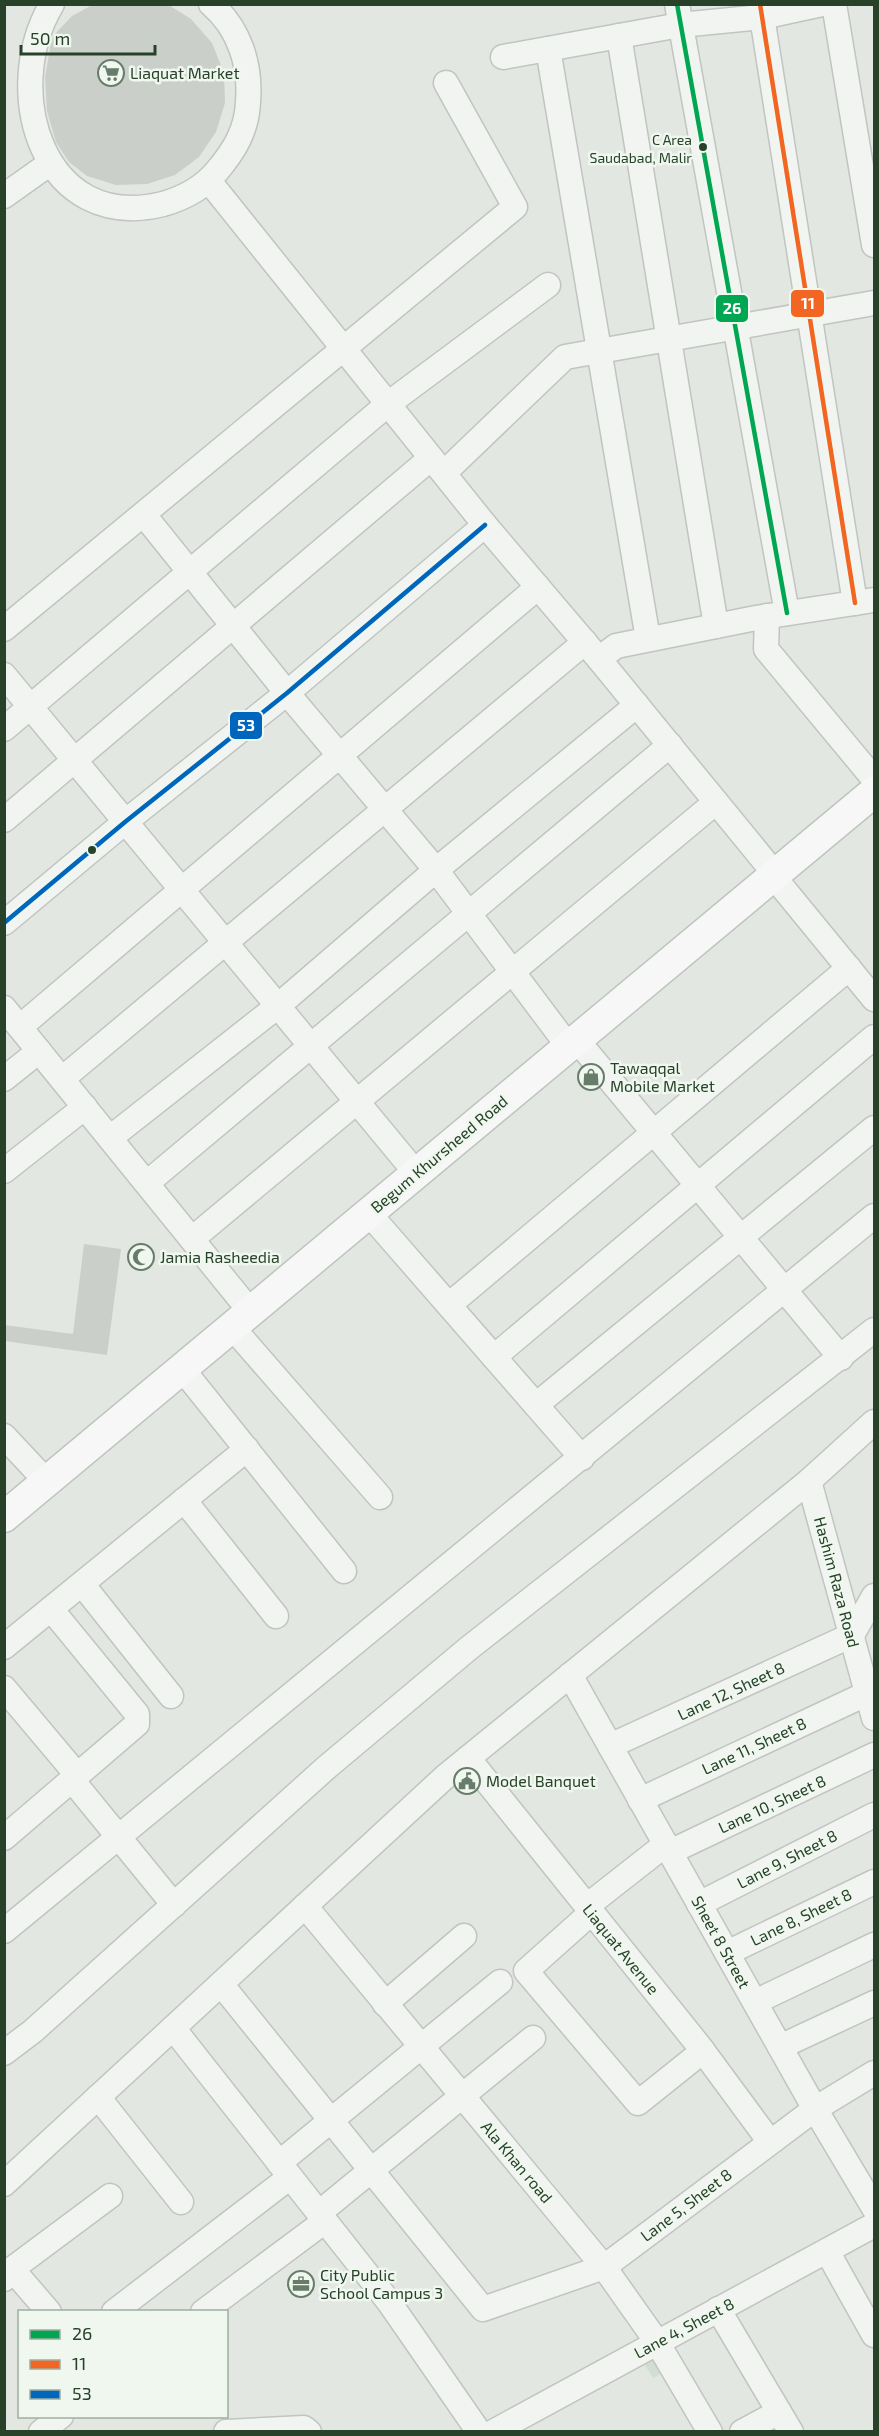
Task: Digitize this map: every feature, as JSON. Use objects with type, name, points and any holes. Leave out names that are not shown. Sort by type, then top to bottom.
[{"type":"main road","name":"Begum Khursheed Road","points":[[4,1536],[191,1380],[241,1325],[378,1224],[499,1114],[779,881],[874,792]]},
{"type":"main road","name":"Begum Khursheed Road","points":[[779,881],[874,813]]},
{"type":"main road","name":"Begum Khursheed Road","points":[[4,1517],[241,1325],[416,1173],[499,1114]]},
{"type":"street","points":[[46,6],[21,47],[13,79],[14,111],[24,142],[42,169],[71,193],[106,206],[143,209],[179,199],[209,181],[234,151],[248,116],[250,79],[240,43],[220,12],[211,4]]},
{"type":"street","points":[[503,57],[619,36],[679,15],[761,11],[822,4]]},
{"type":"street","points":[[834,4],[874,245]]},
{"type":"street","points":[[62,1079],[385,809],[592,651],[777,615],[865,601],[809,315],[761,11]]},
{"type":"street","points":[[679,15],[735,328],[777,615],[766,649],[874,779]]},
{"type":"street","points":[[619,36],[717,626]]},
{"type":"street","points":[[548,49],[648,639]]},
{"type":"street","points":[[4,629],[345,350],[515,207],[446,83]]},
{"type":"street","points":[[4,196],[42,169]]},
{"type":"street","points":[[209,181],[484,525],[670,745],[874,999]]},
{"type":"street","points":[[4,729],[388,404],[548,285]]},
{"type":"street","points":[[4,820],[233,626],[437,466],[565,357],[874,303]]},
{"type":"street","points":[[144,515],[287,693],[436,870],[513,972],[578,1049],[654,1133],[841,1358]]},
{"type":"street","points":[[4,923],[125,822],[287,693],[484,525]]},
{"type":"street","points":[[20,1027],[538,587]]},
{"type":"street","points":[[4,675],[416,1173]]},
{"type":"street","points":[[110,1138],[279,1005],[436,870],[637,705]]},
{"type":"street","points":[[147,1183],[670,745]]},
{"type":"street","points":[[192,1239],[716,802]]},
{"type":"street","points":[[448,1305],[849,968]]},
{"type":"street","points":[[4,1008],[192,1239],[241,1325],[380,1497]]},
{"type":"street","points":[[494,1357],[874,1037]]},
{"type":"street","points":[[4,1079],[39,1051]]},
{"type":"street","points":[[4,1172],[85,1107]]},
{"type":"street","points":[[536,1405],[874,1128]]},
{"type":"street","points":[[4,1931],[874,1216]]},
{"type":"street","points":[[378,1224],[582,1458]]},
{"type":"street","points":[[4,2053],[174,1905],[327,1767],[469,1648],[874,1330]]},
{"type":"street","points":[[191,1380],[344,1571]]},
{"type":"street","points":[[4,2184],[446,1776],[810,1481],[874,1422]]},
{"type":"street","points":[[4,1436],[47,1482]]},
{"type":"street","points":[[4,1647],[247,1449]]},
{"type":"street","name":"Hashim Raza Road","points":[[810,1481],[873,1710]]},
{"type":"street","points":[[184,1500],[276,1616]]},
{"type":"street","points":[[82,1584],[171,1696]]},
{"type":"street","points":[[852,1635],[874,1596]]},
{"type":"street","points":[[4,1838],[135,1727],[138,1720],[137,1714],[51,1609]]},
{"type":"street","name":"Lane 12, Sheet 8","points":[[610,1746],[852,1635]]},
{"type":"street","name":"Sheet 8 Street","points":[[570,1675],[815,2109],[874,2208]]},
{"type":"street","points":[[4,1688],[75,1778],[118,1838],[174,1905]]},
{"type":"street","name":"Lane 11, Sheet 8","points":[[640,1800],[873,1710]]},
{"type":"street","name":"Lane 10, Sheet 8","points":[[703,2051],[638,2103],[526,1971],[589,1910],[668,1848],[874,1755]]},
{"type":"street","name":"Liaquat Avenue","points":[[468,1758],[703,2051],[770,2142]]},
{"type":"street","name":"Lane 9, Sheet 8","points":[[699,1904],[874,1815]]},
{"type":"street","name":"Lane 8, Sheet 8","points":[[727,1953],[874,1882]]},
{"type":"street","name":"Ala Khan road","points":[[304,1906],[604,2267],[657,2342],[710,2432]]},
{"type":"street","points":[[385,2004],[464,1936]]},
{"type":"street","points":[[755,2002],[874,1945]]},
{"type":"street","points":[[116,2310],[284,2170],[331,2120],[500,1982]]},
{"type":"street","points":[[221,1984],[371,2170]]},
{"type":"street","points":[[780,2047],[874,2003]]},
{"type":"street","points":[[172,2028],[389,2302],[479,2432]]},
{"type":"street","points":[[206,2310],[322,2217],[371,2170],[533,2038]]},
{"type":"street","name":"Lane 5, Sheet 8","points":[[371,2170],[483,2309],[604,2267],[815,2109],[874,2073]]},
{"type":"street","points":[[98,2097],[181,2202]]},
{"type":"street","points":[[47,2310],[8,2274],[110,2196]]},
{"type":"street","name":"Lane 4, Sheet 8","points":[[493,2432],[874,2224]]},
{"type":"street","points":[[827,2251],[874,2335]]},
{"type":"street","points":[[718,2309],[785,2422],[742,2432]]},
{"type":"street","points":[[41,2432],[58,2418]]},
{"type":"street","points":[[226,2432],[305,2430]]},
{"type":"shaded area","points":[[656,2352],[668,2370],[653,2378],[642,2361]]},
{"type":"building","points":[[94,4],[167,4],[191,19],[212,43],[224,73],[225,103],[216,132],[199,157],[175,175],[147,184],[116,185],[87,176],[69,162],[56,142],[47,111],[45,77],[51,43],[54,35],[72,16]]},
{"type":"building","points":[[84,1244],[121,1249],[107,1355],[4,1341],[4,1325],[73,1334]]},
{"type":"transit line","name":"26","points":[[677,4],[787,613]]},
{"type":"transit line","name":"11","points":[[760,4],[855,603]]},
{"type":"transit line","name":"53","points":[[4,923],[125,822],[287,693],[485,525]]},
{"type":"place","name":"Liaquat Market","points":[[111,73]]},
{"type":"place","name":"C Area Saudabad, Malir","points":[[703,147]]},
{"type":"place","name":"Tawaqqal Mobile Market","points":[[591,1077]]},
{"type":"place","name":"Jamia Rasheedia","points":[[141,1257]]},
{"type":"place","name":"Model Banquet","points":[[467,1781]]},
{"type":"place","name":"City Public School Campus 3","points":[[301,2284]]}]
